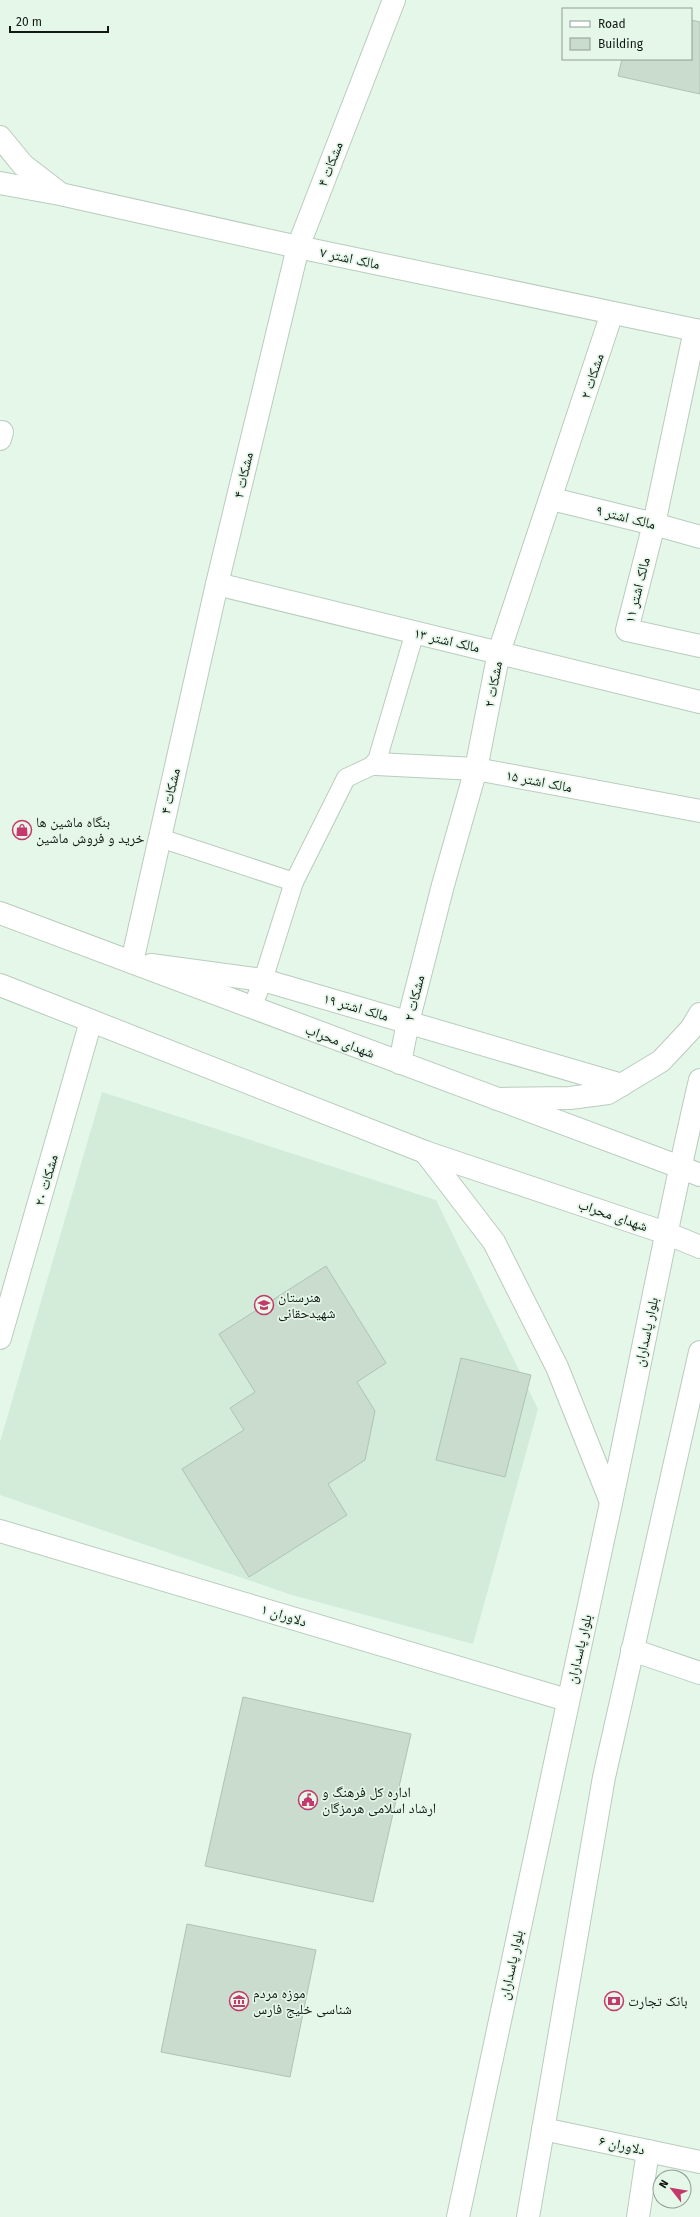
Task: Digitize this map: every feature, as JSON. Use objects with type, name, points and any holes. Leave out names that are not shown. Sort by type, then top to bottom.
[{"type":"street","name":"مشکات ۴","points":[[132,962],[217,584],[298,247],[394,0]]},
{"type":"street","points":[[0,138],[23,165],[60,194]]},
{"type":"street","name":"مالک اشتر ۷","points":[[0,183],[60,194],[298,247],[697,331]]},
{"type":"street","name":"مشکات ۲","points":[[400,1062],[408,1022],[443,886],[476,769],[499,652],[552,499],[612,313]]},
{"type":"street","points":[[654,524],[697,331]]},
{"type":"street","name":"مالک اشتر ۹","points":[[552,499],[700,537]]},
{"type":"street","name":"مالک اشتر ۱۱","points":[[654,524],[627,630],[700,646]]},
{"type":"street","name":"مالک اشتر ۱۳","points":[[217,584],[700,702]]},
{"type":"street","name":"مالک اشتر ۱۵","points":[[376,764],[476,769],[700,811]]},
{"type":"street","name":"شهدای محراب","points":[[0,913],[700,1175]]},
{"type":"street","name":"مالک اشتر ۱۹","points":[[132,962],[263,980],[622,1085]]},
{"type":"street","name":"شهدای محراب","points":[[0,985],[425,1152],[666,1233],[700,1247]]},
{"type":"street","points":[[498,1099],[570,1098],[608,1093],[660,1061],[691,1029],[700,1014]]},
{"type":"street","name":"مشکات ۲۰","points":[[0,1338],[91,1021]]},
{"type":"street","name":"بلوار پاسداران","points":[[458,2217],[567,1700],[611,1502],[680,1167],[700,1080]]},
{"type":"street","points":[[425,1152],[494,1242],[557,1367],[611,1502]]},
{"type":"street","points":[[528,2217],[604,1776],[660,1520],[678,1452],[700,1352]]},
{"type":"street","points":[[678,1452],[700,1420]]},
{"type":"street","name":"دلاوران ۱","points":[[0,1531],[567,1700]]},
{"type":"street","points":[[632,1650],[700,1673]]},
{"type":"street","name":"دلاوران ۶","points":[[543,2129],[700,2162]]},
{"type":"street","points":[[638,2217],[648,2151]]},
{"type":"lane","points":[[252,1008],[263,980],[294,882],[346,778],[376,764],[415,632]]},
{"type":"lane","points":[[160,838],[294,882]]},
{"type":"shaded area","name":"هنرستان شهیدحقانی","points":[[102,1092],[436,1200],[538,1409],[473,1644],[292,1595],[0,1495],[0,1442]]},
{"type":"building","points":[[692,20],[700,22],[700,94],[618,76],[622,60],[692,60]]},
{"type":"building","points":[[326,1266],[386,1363],[357,1382],[375,1411],[365,1460],[328,1484],[347,1515],[249,1577],[182,1469],[244,1430],[230,1408],[255,1392],[219,1334]]},
{"type":"building","points":[[461,1358],[531,1375],[505,1477],[436,1460]]},
{"type":"building","name":"اداره کل فرهنگ و ارشاد اسلامی هرمزگان","points":[[243,1697],[411,1734],[373,1902],[205,1866]]},
{"type":"building","name":"موزه مردم شناسی خلیج فارس","points":[[187,1924],[316,1950],[290,2077],[161,2052]]},
{"type":"place","name":"بنگاه ماشین ها خرید و فروش ماشین","points":[[22,830]]},
{"type":"place","name":"هنرستان شهیدحقانی","points":[[264,1305]]},
{"type":"place","name":"اداره کل فرهنگ و ارشاد اسلامی هرمزگان","points":[[308,1800]]},
{"type":"place","name":"موزه مردم شناسی خلیج فارس","points":[[239,2001]]},
{"type":"place","name":"بانک تجارت","points":[[614,2001]]}]
